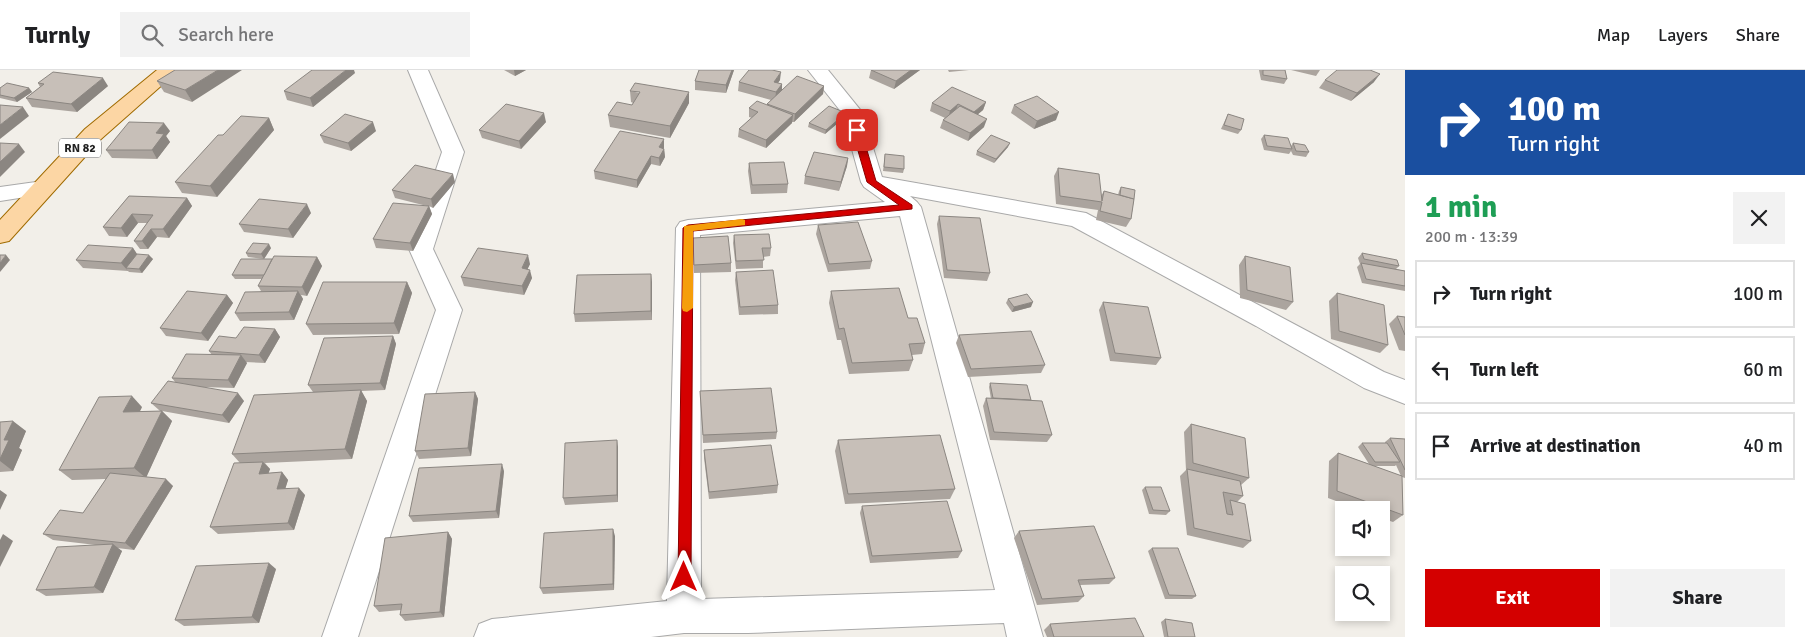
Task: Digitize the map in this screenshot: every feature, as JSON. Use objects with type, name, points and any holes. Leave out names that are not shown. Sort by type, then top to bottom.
[{"type":"main road","name":"RN 82","points":[[0,236],[93,134],[169,70]]},
{"type":"street","points":[[340,637],[450,310],[420,249],[453,152],[418,70]]},
{"type":"street","points":[[492,637],[684,616],[749,626],[1020,621],[909,207],[872,182],[852,112],[818,70]]},
{"type":"street","points":[[872,182],[1078,218],[1374,380],[1405,392]]},
{"type":"street","points":[[0,194],[43,188]]},
{"type":"street","points":[[684,616],[688,228],[909,207]]},
{"type":"building","points":[[175,70],[218,70],[185,90],[157,81]]},
{"type":"building","points":[[312,70],[346,70],[310,98],[284,91]]},
{"type":"building","points":[[699,70],[732,70],[726,85],[695,81]]},
{"type":"building","points":[[749,70],[781,72],[774,82],[782,84],[776,92],[739,82]]},
{"type":"building","points":[[871,70],[911,70],[896,81]]},
{"type":"building","points":[[1263,70],[1285,70],[1287,79],[1263,75]]},
{"type":"building","points":[[1337,70],[1370,70],[1380,74],[1357,93],[1325,80]]},
{"type":"building","points":[[53,72],[103,78],[71,104],[26,98],[44,84],[38,83]]},
{"type":"building","points":[[797,76],[824,86],[795,114],[767,104]]},
{"type":"building","points":[[7,83],[29,88],[14,98],[0,95],[0,88]]},
{"type":"building","points":[[635,83],[689,92],[670,126],[608,115],[617,102],[632,105],[640,92],[630,91]]},
{"type":"building","points":[[952,87],[986,102],[974,112],[958,104],[950,111],[932,103]]},
{"type":"building","points":[[1037,96],[1059,112],[1037,121],[1014,105]]},
{"type":"building","points":[[757,101],[793,115],[766,140],[739,129],[758,112],[749,108]]},
{"type":"building","points":[[506,104],[544,113],[519,141],[479,130]]},
{"type":"building","points":[[0,105],[23,107],[0,125]]},
{"type":"building","points":[[829,106],[846,113],[826,130],[809,123]]},
{"type":"building","points":[[960,106],[987,119],[970,133],[943,120]]},
{"type":"building","points":[[345,114],[373,122],[348,143],[320,135]]},
{"type":"building","points":[[1228,114],[1244,119],[1241,130],[1224,125]]},
{"type":"building","points":[[241,116],[269,118],[210,186],[175,182],[218,135],[223,135]]},
{"type":"building","points":[[129,122],[164,123],[156,133],[164,134],[152,150],[106,150]]},
{"type":"building","points":[[620,131],[664,139],[659,147],[664,149],[659,158],[651,156],[637,180],[594,171]]},
{"type":"building","points":[[991,135],[1010,143],[996,159],[977,151]]},
{"type":"building","points":[[1264,135],[1288,138],[1292,149],[1267,146]]},
{"type":"building","points":[[0,143],[19,144],[0,162]]},
{"type":"building","points":[[1293,143],[1305,145],[1309,152],[1296,151]]},
{"type":"building","points":[[814,152],[848,158],[841,182],[805,176]]},
{"type":"building","points":[[885,154],[904,156],[904,169],[884,167]]},
{"type":"building","points":[[784,162],[788,184],[752,185],[749,163]]},
{"type":"building","points":[[415,165],[453,174],[431,199],[392,190]]},
{"type":"building","points":[[1058,168],[1099,174],[1102,201],[1104,191],[1134,199],[1131,219],[1100,211],[1102,202],[1060,196]]},
{"type":"building","points":[[1121,187],[1135,190],[1134,199],[1120,195]]},
{"type":"building","points":[[129,196],[187,198],[163,229],[151,229],[142,241],[134,241],[153,215],[132,214],[121,228],[103,227]]},
{"type":"building","points":[[259,199],[307,204],[288,229],[239,224]]},
{"type":"building","points":[[393,203],[429,206],[410,243],[373,239]]},
{"type":"building","points":[[939,216],[980,218],[990,273],[947,270]]},
{"type":"building","points":[[858,222],[872,261],[829,264],[818,225]]},
{"type":"building","points":[[769,234],[771,248],[762,248],[764,260],[736,261],[734,235]]},
{"type":"building","points":[[728,236],[731,263],[694,265],[693,238]]},
{"type":"building","points":[[253,243],[269,244],[261,254],[246,253]]},
{"type":"building","points":[[88,245],[133,248],[121,263],[76,260]]},
{"type":"building","points":[[478,248],[528,255],[522,268],[530,270],[522,286],[461,277]]},
{"type":"building","points":[[1362,253],[1397,260],[1399,266],[1364,259]]},
{"type":"building","points":[[137,254],[149,255],[139,269],[126,268]]},
{"type":"building","points":[[0,255],[6,255],[0,263]]},
{"type":"building","points":[[274,256],[317,257],[302,287],[258,286]]},
{"type":"building","points":[[1245,256],[1290,267],[1293,302],[1247,290]]},
{"type":"building","points":[[241,259],[272,259],[264,275],[232,275]]},
{"type":"building","points":[[1361,263],[1405,271],[1405,286],[1366,279]]},
{"type":"building","points":[[773,270],[778,305],[740,307],[736,272]]},
{"type":"building","points":[[651,274],[651,311],[574,314],[577,275]]},
{"type":"building","points":[[323,282],[407,282],[394,323],[306,324]]},
{"type":"building","points":[[899,288],[908,318],[917,318],[925,343],[909,344],[913,360],[852,363],[844,328],[839,329],[831,291]]},
{"type":"building","points":[[187,291],[227,295],[201,333],[160,328]]},
{"type":"building","points":[[298,291],[289,312],[235,313],[245,292]]},
{"type":"building","points":[[1337,293],[1384,305],[1388,345],[1339,331]]},
{"type":"building","points":[[1027,294],[1033,302],[1014,307],[1008,299]]},
{"type":"building","points":[[1103,302],[1148,307],[1161,358],[1115,353]]},
{"type":"building","points":[[1397,316],[1405,317],[1405,335]]},
{"type":"building","points":[[244,327],[275,329],[259,355],[209,351],[219,336],[236,338]]},
{"type":"building","points":[[1031,331],[1045,365],[971,369],[959,335]]},
{"type":"building","points":[[393,336],[380,383],[308,385],[324,338]]},
{"type":"building","points":[[186,354],[241,355],[228,380],[172,378]]},
{"type":"building","points":[[168,381],[238,393],[222,415],[151,403]]},
{"type":"building","points":[[990,383],[1027,385],[1031,400],[993,398]]},
{"type":"building","points":[[771,388],[777,432],[703,435],[700,391]]},
{"type":"building","points":[[361,390],[345,449],[232,454],[254,395]]},
{"type":"building","points":[[475,392],[468,448],[415,451],[425,394]]},
{"type":"building","points":[[132,396],[123,412],[162,411],[134,468],[59,470],[99,397]]},
{"type":"building","points":[[986,398],[1042,401],[1052,435],[994,432]]},
{"type":"building","points":[[13,421],[4,440],[9,440],[0,459],[0,422]]},
{"type":"building","points":[[1191,424],[1245,438],[1249,478],[1193,463]]},
{"type":"building","points":[[940,435],[955,489],[848,494],[838,440]]},
{"type":"building","points":[[1390,438],[1405,439],[1405,470]]},
{"type":"building","points":[[617,440],[617,495],[563,498],[565,443]]},
{"type":"building","points":[[1362,443],[1387,443],[1400,462],[1375,462]]},
{"type":"building","points":[[771,445],[778,485],[709,492],[704,450]]},
{"type":"building","points":[[1338,453],[1402,476],[1403,515],[1390,510],[1390,501],[1364,501],[1337,491]]},
{"type":"building","points":[[263,462],[259,474],[282,472],[277,489],[299,488],[288,523],[210,527],[234,463]]},
{"type":"building","points":[[502,464],[496,511],[409,516],[419,468]]},
{"type":"building","points":[[1187,469],[1240,481],[1243,496],[1223,492],[1227,514],[1233,515],[1230,500],[1245,504],[1251,541],[1194,528]]},
{"type":"building","points":[[110,473],[166,479],[125,543],[43,534],[60,510],[83,513]]},
{"type":"building","points":[[1145,487],[1161,487],[1170,511],[1153,510]]},
{"type":"building","points":[[947,501],[962,551],[872,556],[862,506]]},
{"type":"building","points":[[1094,526],[1115,578],[1078,580],[1084,596],[1042,599],[1019,531]]},
{"type":"building","points":[[613,529],[613,584],[540,588],[544,533]]},
{"type":"building","points":[[448,532],[440,612],[400,615],[402,604],[374,606],[385,538]]},
{"type":"building","points":[[113,544],[94,587],[36,590],[57,547]]},
{"type":"building","points":[[1152,548],[1178,548],[1196,596],[1169,595]]},
{"type":"building","points":[[269,563],[252,617],[175,620],[196,566]]},
{"type":"building","points":[[1135,618],[1144,637],[1054,637],[1050,624]]},
{"type":"building","points":[[1165,619],[1192,623],[1195,637],[1168,637]]},
{"type":"slow traffic","points":[[687,308],[688,228],[742,222]]},
{"type":"route","points":[[684,577],[688,228],[909,207],[872,182],[857,130]]}]
